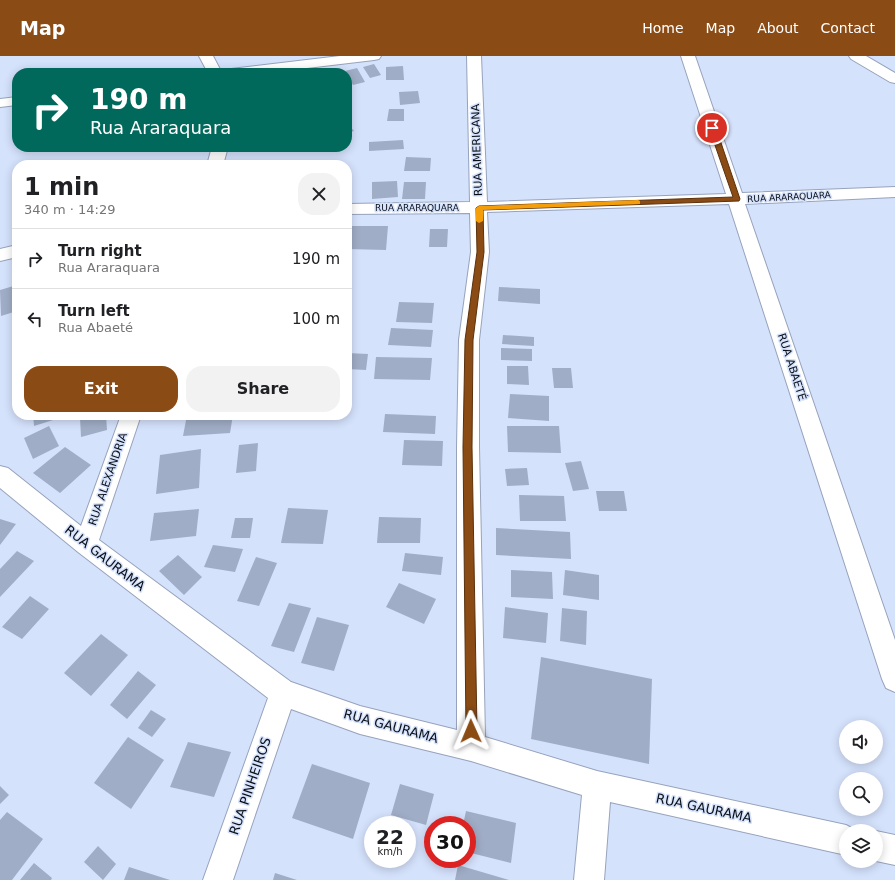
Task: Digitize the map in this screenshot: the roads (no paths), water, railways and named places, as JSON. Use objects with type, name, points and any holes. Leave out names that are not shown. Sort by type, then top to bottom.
[{"type":"street","points":[[206,56],[212,68]]},
{"type":"street","points":[[277,68],[374,56]]},
{"type":"street","name":"RUA AMERICANA","points":[[471,747],[468,447],[469,340],[480,252],[474,56]]},
{"type":"street","name":"RUA ABAETÉ","points":[[688,56],[737,199],[895,679]]},
{"type":"street","points":[[856,56],[895,80]]},
{"type":"street","points":[[0,103],[12,102]]},
{"type":"street","name":"RUA ARARAQUARA","points":[[352,209],[479,208],[895,192]]},
{"type":"street","points":[[0,255],[12,252]]},
{"type":"street","name":"RUA ALEXANDRIA","points":[[86,544],[129,420]]},
{"type":"street","name":"RUA GAURAMA","points":[[0,475],[86,544],[283,693],[360,720],[471,747],[597,785],[839,838]]},
{"type":"street","name":"RUA PINHEIROS","points":[[218,880],[283,693]]},
{"type":"street","points":[[589,880],[597,785]]},
{"type":"street","points":[[883,847],[895,850]]}]
